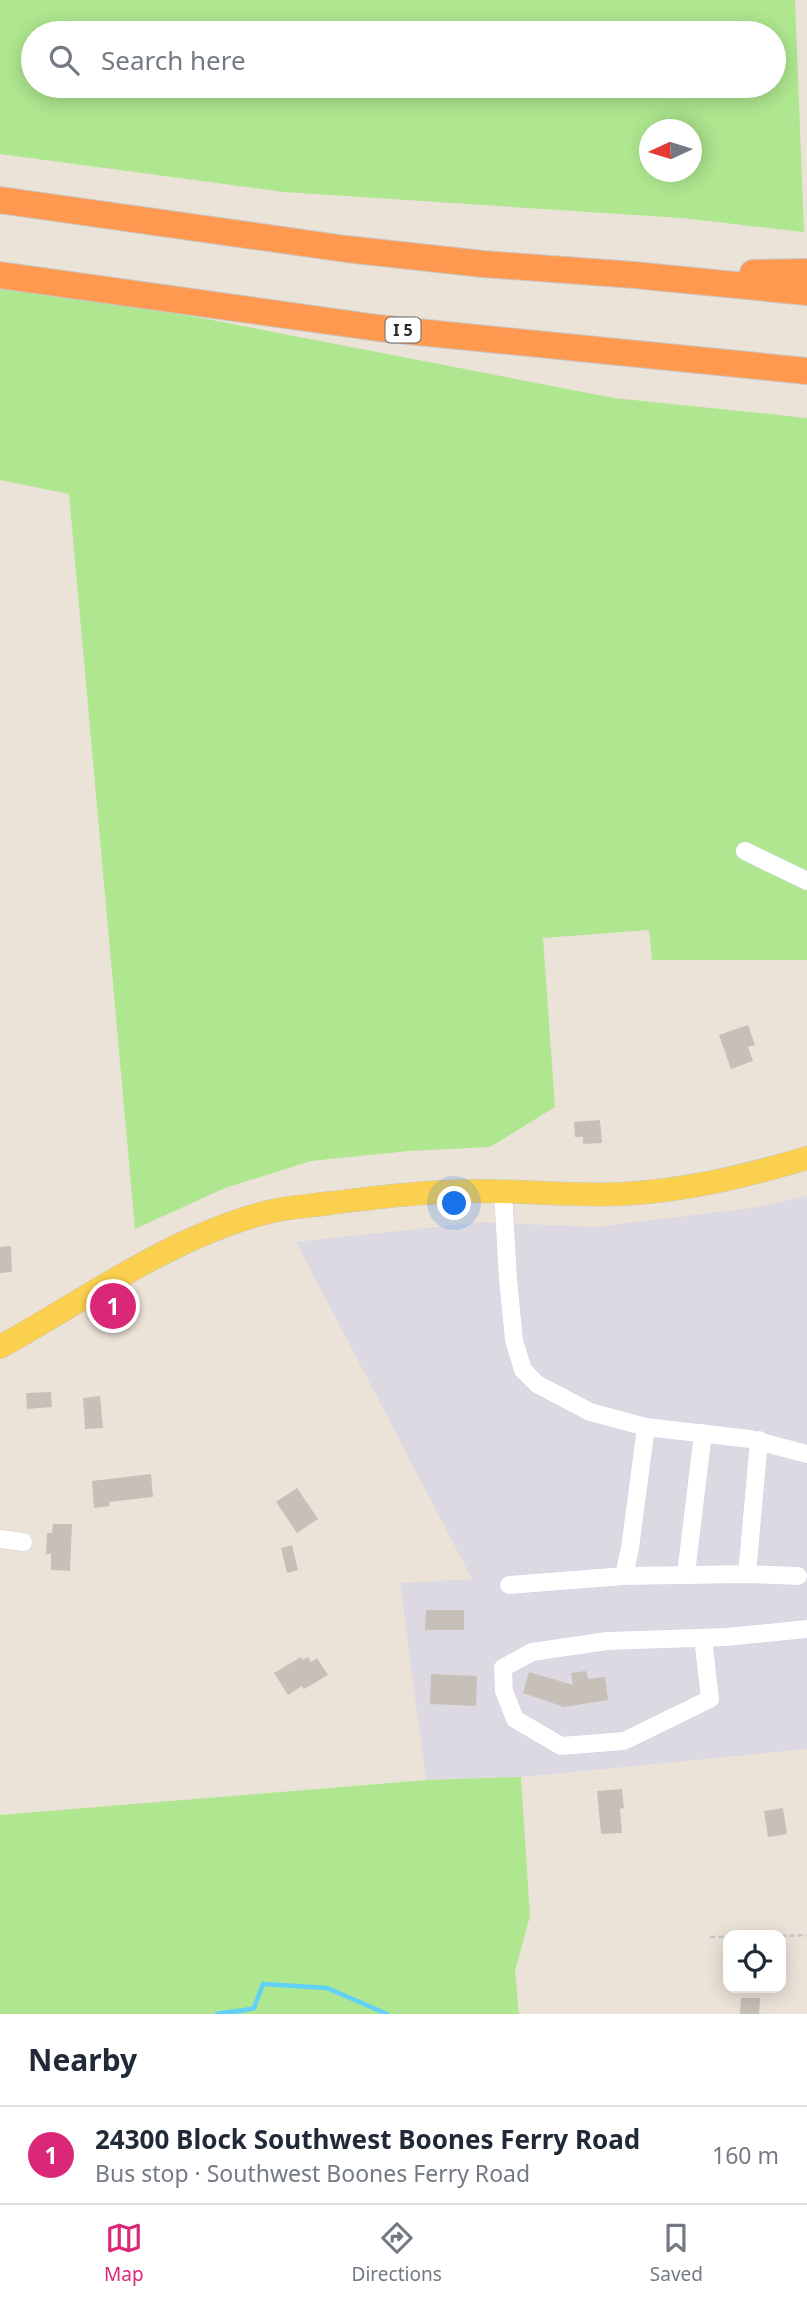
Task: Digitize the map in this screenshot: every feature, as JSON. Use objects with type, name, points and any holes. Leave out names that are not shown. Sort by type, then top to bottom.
[{"type":"highway","points":[[0,200],[346,249],[483,264],[807,292]]},
{"type":"highway","points":[[634,275],[807,272]]},
{"type":"highway","name":"I 5","points":[[0,275],[378,328],[807,371]]},
{"type":"main road","points":[[0,1347],[48,1321],[128,1270],[201,1234],[269,1211],[410,1193],[503,1191],[584,1195],[657,1191],[745,1176],[807,1158]]},
{"type":"lane","points":[[745,851],[807,881]]},
{"type":"lane","points":[[503,1191],[514,1340],[523,1370],[537,1384],[590,1412],[646,1427],[759,1440],[807,1454]]},
{"type":"lane","points":[[624,1576],[646,1427]]},
{"type":"lane","points":[[685,1574],[703,1433]]},
{"type":"lane","points":[[747,1574],[759,1440]]},
{"type":"lane","points":[[0,1539],[23,1542]]},
{"type":"lane","points":[[509,1585],[685,1574],[798,1576]]},
{"type":"lane","points":[[702,1637],[710,1699],[624,1741],[561,1746],[514,1718],[505,1691],[503,1668],[532,1652],[607,1641],[807,1629]]},
{"type":"path","points":[[786,1936],[807,1935]]},
{"type":"path","points":[[710,1937],[723,1937]]},
{"type":"shaded area","points":[[807,1196],[807,1749],[521,1777],[426,1780],[400,1583],[472,1579],[296,1242],[480,1222],[596,1227],[751,1208]]},
{"type":"green space","points":[[0,0],[795,0],[804,232],[682,218],[284,192],[0,154]]},
{"type":"green space","points":[[0,279],[614,398],[807,418],[807,960],[652,960],[649,930],[543,938],[555,1107],[490,1147],[409,1151],[311,1161],[225,1188],[135,1229],[69,494],[0,480]]},
{"type":"green space","points":[[521,1777],[530,1916],[515,1971],[519,2014],[0,2014],[0,1815],[426,1780]]},
{"type":"building","points":[[748,1025],[755,1045],[748,1047],[753,1061],[731,1069],[719,1035]]},
{"type":"building","points":[[600,1120],[602,1143],[583,1144],[583,1137],[575,1137],[574,1122]]},
{"type":"building","points":[[11,1246],[12,1272],[0,1273],[0,1247]]},
{"type":"building","points":[[51,1392],[52,1407],[27,1409],[26,1393]]},
{"type":"building","points":[[100,1396],[103,1428],[85,1429],[83,1398]]},
{"type":"building","points":[[151,1474],[153,1497],[109,1502],[110,1506],[94,1508],[92,1481]]},
{"type":"building","points":[[297,1488],[318,1519],[297,1533],[276,1502]]},
{"type":"building","points":[[53,1524],[72,1524],[70,1571],[51,1570],[51,1554],[46,1554],[47,1533],[52,1533]]},
{"type":"building","points":[[292,1545],[298,1570],[287,1573],[281,1548]]},
{"type":"building","points":[[426,1610],[464,1610],[464,1630],[425,1630]]},
{"type":"building","points":[[301,1657],[303,1660],[308,1657],[311,1662],[317,1658],[328,1675],[288,1695],[274,1673]]},
{"type":"building","points":[[586,1671],[588,1679],[605,1677],[608,1700],[564,1707],[523,1693],[529,1672],[573,1685],[571,1673]]},
{"type":"building","points":[[431,1674],[477,1676],[476,1706],[430,1704]]},
{"type":"building","points":[[622,1789],[622,1833],[601,1834],[597,1791]]},
{"type":"building","points":[[783,1808],[787,1834],[768,1837],[764,1811]]},
{"type":"building","points":[[741,1998],[760,1998],[759,2014],[740,2014]]},
{"type":"waterway","points":[[217,2014],[254,2008],[263,1984],[327,1988],[387,2014]]},
{"type":"place","name":"24300 Block Southwest Boones Ferry Road","points":[[113,1306]]}]
